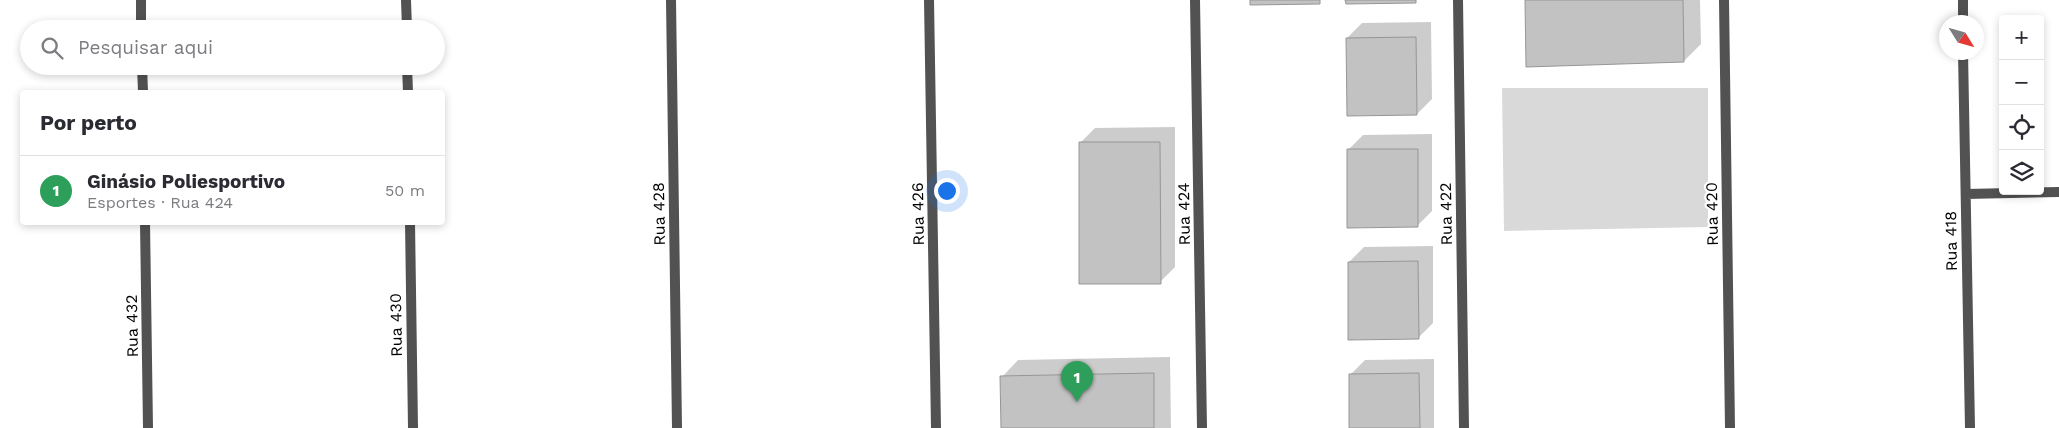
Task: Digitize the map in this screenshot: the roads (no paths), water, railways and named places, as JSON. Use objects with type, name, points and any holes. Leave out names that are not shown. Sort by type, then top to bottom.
[{"type":"street","points":[[141,0],[141,20]]},
{"type":"street","points":[[406,0],[407,20]]},
{"type":"street","name":"Rua 428","points":[[671,0],[678,428]]},
{"type":"street","name":"Rua 426","points":[[929,0],[936,428]]},
{"type":"street","name":"Rua 424","points":[[1195,0],[1202,428]]},
{"type":"street","name":"Rua 422","points":[[1458,0],[1464,428]]},
{"type":"street","name":"Rua 420","points":[[1724,0],[1730,428]]},
{"type":"street","points":[[1963,0],[1963,15]]},
{"type":"street","name":"Rua 418","points":[[1963,60],[1970,428]]},
{"type":"street","points":[[142,75],[142,90]]},
{"type":"street","points":[[407,75],[408,90]]},
{"type":"street","points":[[1966,194],[2059,192]]},
{"type":"street","name":"Rua 432","points":[[145,225],[148,428]]},
{"type":"street","name":"Rua 430","points":[[410,225],[413,428]]},
{"type":"place","name":"Ginásio Poliesportivo","points":[[1077,402]]}]
